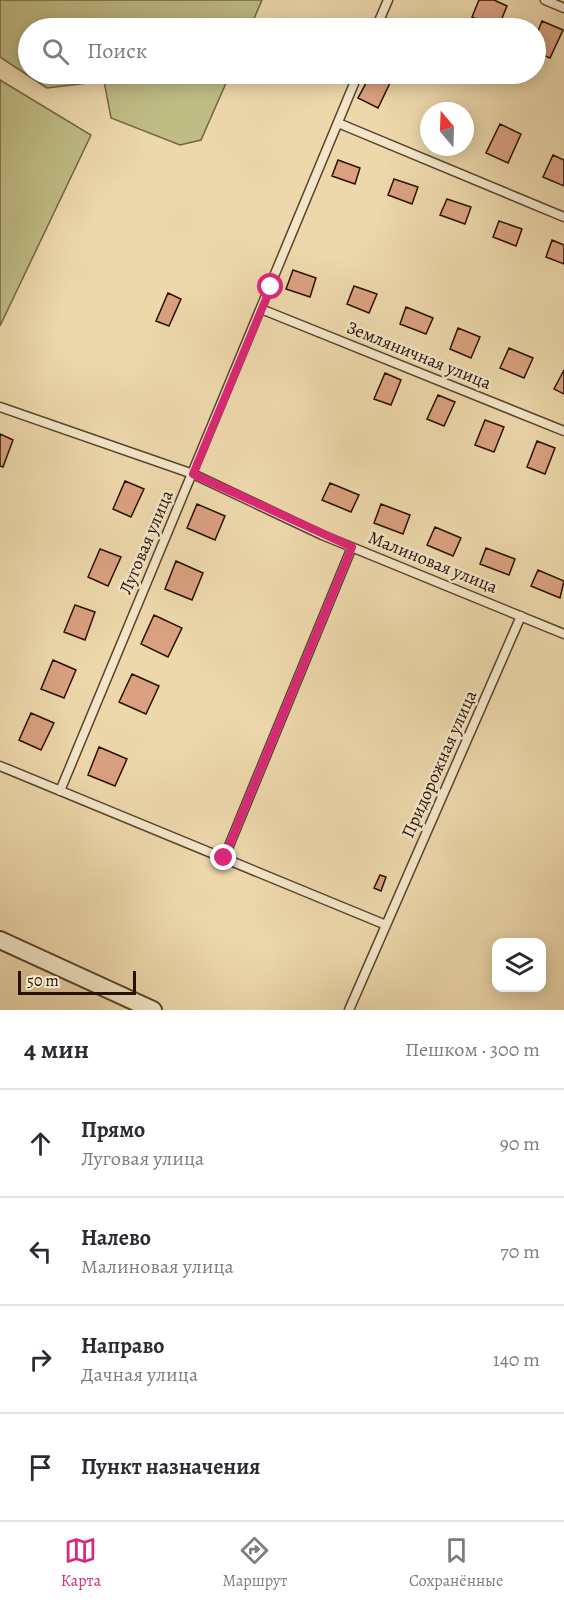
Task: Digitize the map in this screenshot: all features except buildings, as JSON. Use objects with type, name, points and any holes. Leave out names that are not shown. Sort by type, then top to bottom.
[{"type":"street","points":[[0,940],[153,1010]]},
{"type":"lane","points":[[380,18],[388,0]]},
{"type":"lane","points":[[545,0],[564,8]]},
{"type":"lane","name":"Луговая улица","points":[[60,791],[354,84]]},
{"type":"lane","points":[[338,123],[564,218]]},
{"type":"lane","name":"Земляничная улица","points":[[261,309],[564,431]]},
{"type":"lane","name":"Малиновая улица","points":[[0,407],[193,474],[352,547],[564,634]]},
{"type":"lane","points":[[224,858],[352,547]]},
{"type":"lane","name":"Придорожная улица","points":[[349,1010],[521,616]]},
{"type":"lane","points":[[0,766],[386,925]]},
{"type":"shaded area","points":[[0,0],[262,0],[254,18],[18,18],[18,69],[0,57]]},
{"type":"shaded area","points":[[0,80],[91,135],[0,326]]},
{"type":"shaded area","points":[[41,84],[80,84],[47,88]]},
{"type":"shaded area","points":[[105,84],[226,84],[201,140],[180,145],[111,118]]},
{"type":"route","points":[[224,858],[352,547],[193,474],[271,287]]}]
